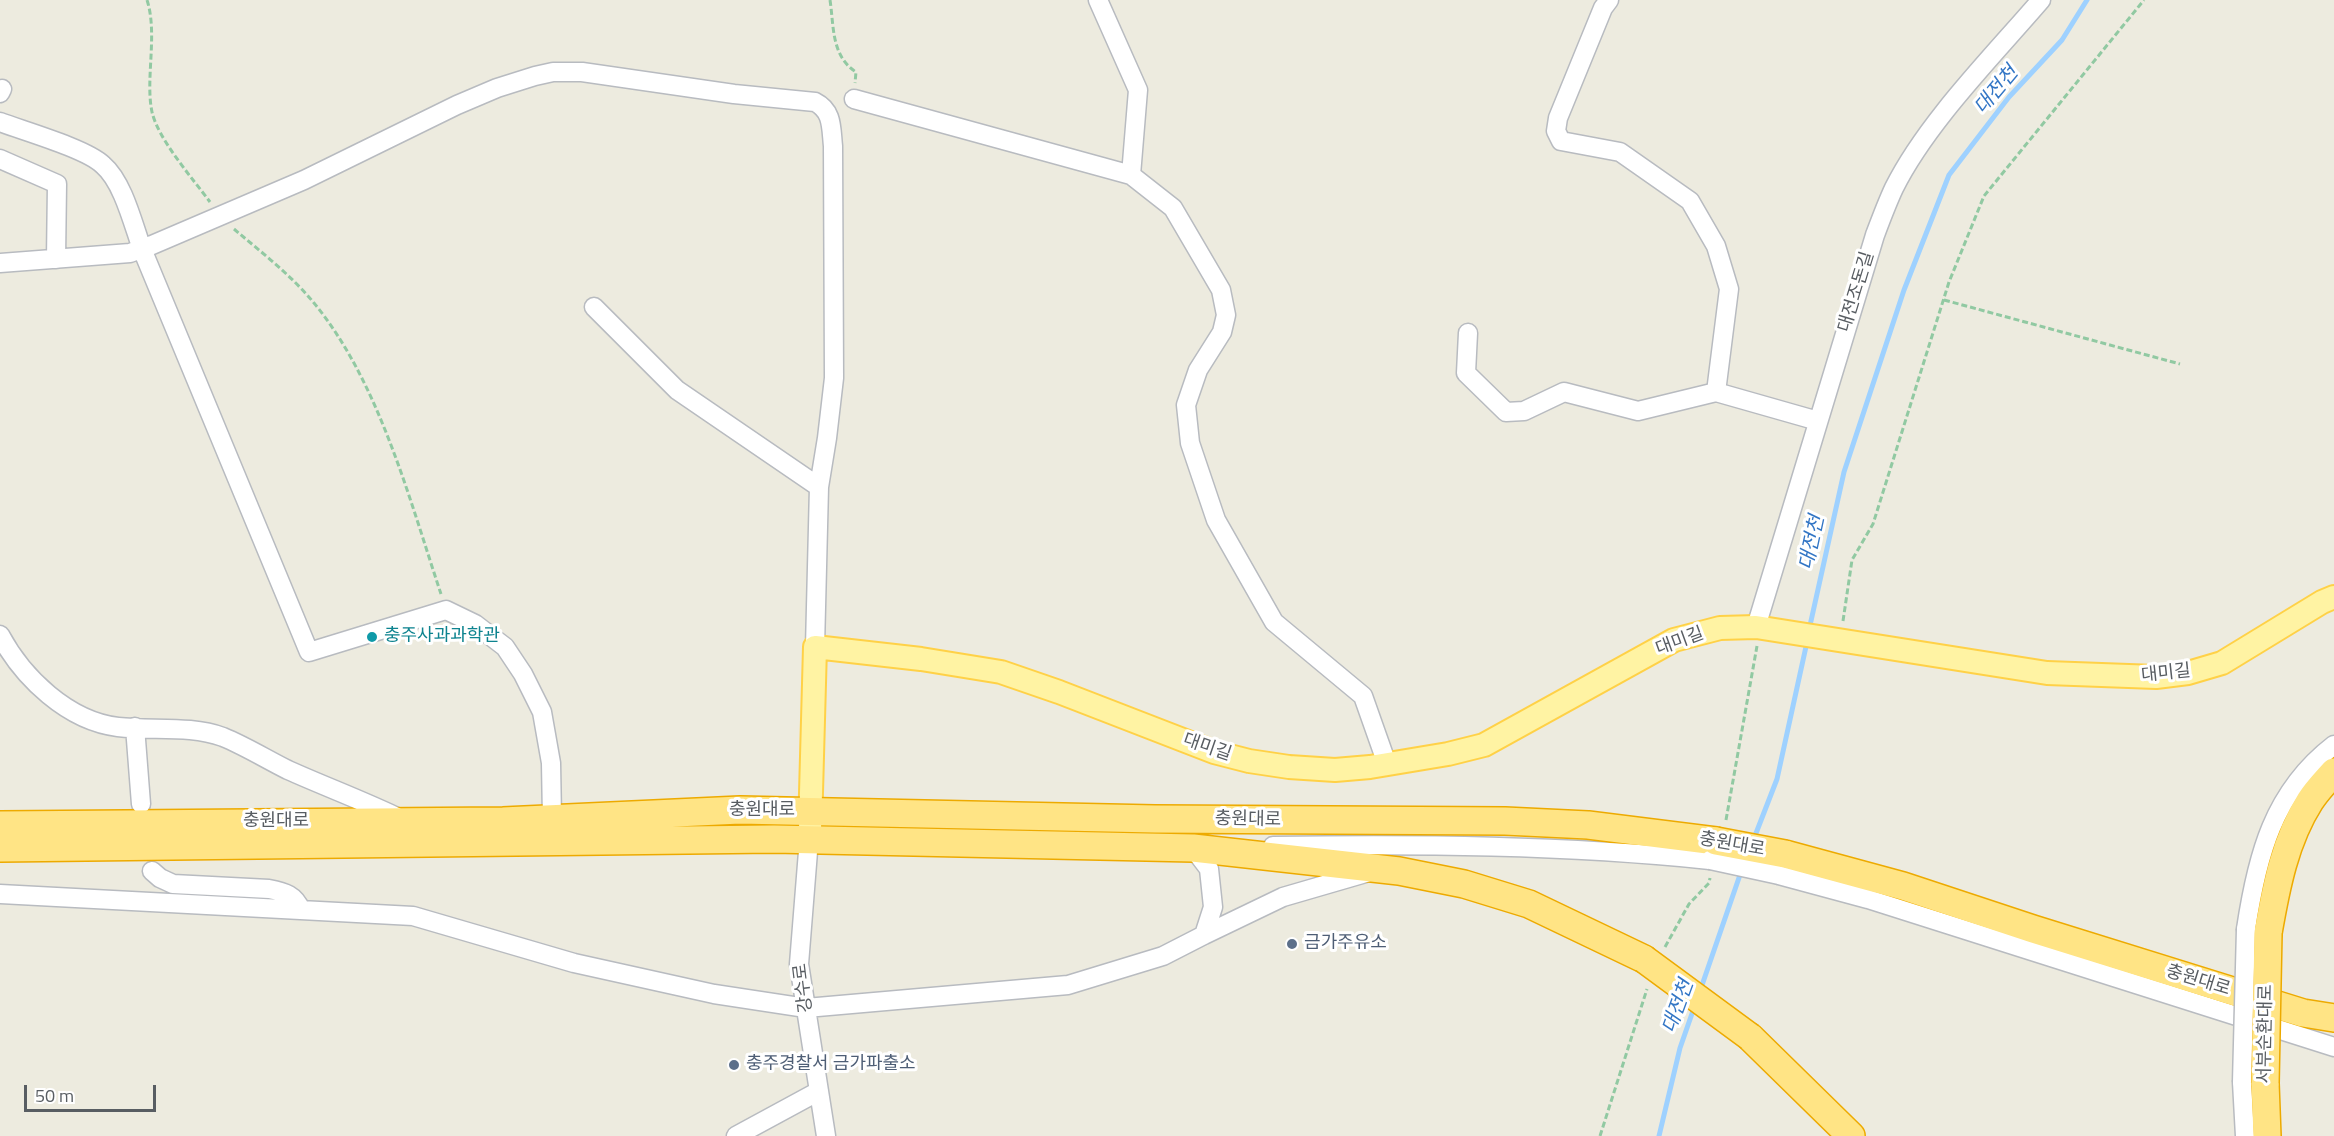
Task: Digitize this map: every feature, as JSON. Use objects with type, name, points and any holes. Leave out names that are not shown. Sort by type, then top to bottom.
[{"type":"highway","name":"서부순환대로","points":[[2267,1136],[2254,1082],[2257,931],[2292,837],[2310,800],[2334,772]]},
{"type":"highway","name":"충원대로","points":[[137,825],[552,818],[740,810],[1588,825],[1903,886],[2303,1013]]},
{"type":"highway","points":[[0,825],[82,836]]},
{"type":"highway","name":"충원대로","points":[[137,825],[546,840],[809,839],[1193,848],[1381,868],[1464,884],[1529,904],[1653,964],[1750,1037],[1851,1136]]},
{"type":"highway","points":[[0,848],[137,825]]},
{"type":"highway","points":[[2303,1013],[2334,1018]]},
{"type":"main road","name":"대미길","points":[[815,647],[921,659],[1001,672],[1215,752],[1249,761],[1289,767],[1335,770],[1448,754],[1484,745],[1674,640],[1720,628],[1764,629],[1840,636],[2047,673],[2156,677],[2188,673],[2222,663],[2334,597]]},
{"type":"main road","points":[[809,839],[815,647]]},
{"type":"street","points":[[1098,0],[1138,90],[1131,175]]},
{"type":"street","points":[[1609,0],[1603,8],[1558,118],[1556,131],[1561,141],[1620,152],[1690,201],[1716,246],[1729,289],[1716,392]]},
{"type":"street","name":"대전조돈길","points":[[1764,629],[1818,421],[1875,235],[1894,188],[1915,153],[1954,101],[2041,0]]},
{"type":"street","points":[[0,263],[129,253],[142,249],[304,180],[457,105],[497,88],[553,72],[582,72],[734,94],[815,102],[824,106],[830,116],[833,146],[834,378],[819,487],[815,647]]},
{"type":"street","points":[[854,99],[1131,175],[1173,208],[1221,290],[1226,315],[1222,332],[1198,370],[1186,405],[1190,443],[1216,520],[1274,622],[1363,696],[1387,764]]},
{"type":"street","points":[[0,122],[86,154],[104,165],[120,190],[142,249],[309,652],[446,610],[475,624],[505,647],[523,674],[542,712],[551,763],[552,818]]},
{"type":"street","points":[[0,159],[57,184],[56,258]]},
{"type":"street","points":[[594,307],[677,390],[819,487]]},
{"type":"street","points":[[1468,333],[1466,373],[1506,412],[1524,411],[1564,392],[1638,411],[1716,392],[1818,421]]},
{"type":"street","points":[[0,635],[30,676],[57,701],[85,718],[117,727],[174,729],[221,736],[289,770],[407,821]]},
{"type":"street","points":[[135,727],[137,825]]},
{"type":"street","points":[[2257,931],[2253,881],[2264,841],[2283,803],[2307,767],[2334,745]]},
{"type":"street","name":"강수로","points":[[809,839],[799,964],[826,1136]]},
{"type":"street","points":[[1193,848],[1361,844],[1541,847],[1640,853],[1716,850]]},
{"type":"street","points":[[1193,848],[1209,869],[1214,907],[1204,934]]},
{"type":"street","name":"충원대로","points":[[1782,864],[1868,898],[2334,1047]]},
{"type":"street","points":[[0,894],[413,916],[574,963],[714,994],[806,1008],[1068,985],[1163,956],[1283,897],[1381,868]]},
{"type":"street","points":[[152,871],[160,879],[173,884],[269,889],[284,892],[293,897],[301,910]]},
{"type":"street","name":"충원대로","points":[[2303,1013],[2334,1023]]},
{"type":"street","points":[[2245,1136],[2254,1082]]},
{"type":"street","points":[[736,1136],[819,1091]]},
{"type":"path","points":[[147,0],[151,46],[152,112],[166,141],[220,216],[313,302],[346,346],[388,441],[446,610]]},
{"type":"path","points":[[830,0],[837,50],[847,66],[856,72],[854,99]]},
{"type":"path","points":[[1840,636],[1852,560],[1873,524],[1944,300],[1984,196],[2145,0]]},
{"type":"path","points":[[1944,300],[2180,364]]},
{"type":"path","points":[[1600,1136],[1653,964],[1689,904],[1709,883],[1757,652],[1764,629]]},
{"type":"waterway","name":"대전천","points":[[1809,630],[1844,472],[1904,290],[1949,175],[2009,97],[2062,40],[2087,0]]},
{"type":"waterway","name":"대전천","points":[[1753,841],[1777,779],[1807,642]]},
{"type":"waterway","name":"대전천","points":[[1700,991],[1742,869]]},
{"type":"waterway","name":"대전천","points":[[1659,1136],[1680,1048],[1695,1005]]},
{"type":"place","name":"충주사과과학관","points":[[372,637]]},
{"type":"place","name":"금가주유소","points":[[1292,944]]},
{"type":"place","name":"충주경찰서 금가파출소","points":[[734,1065]]}]
